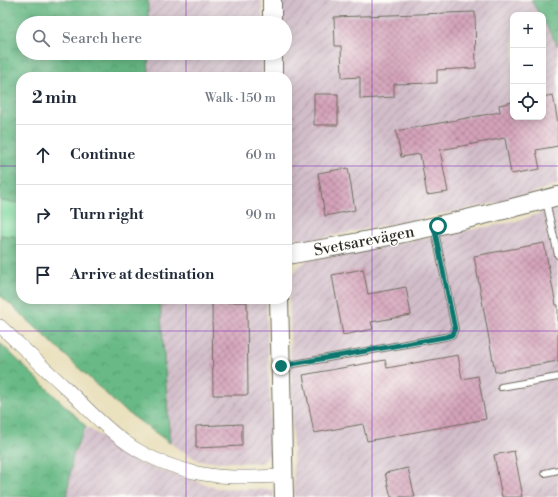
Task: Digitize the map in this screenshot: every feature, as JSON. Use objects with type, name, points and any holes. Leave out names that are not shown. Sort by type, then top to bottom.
[{"type":"street","points":[[272,0],[272,16]]},
{"type":"street","points":[[273,60],[273,72]]},
{"type":"street","name":"Svetsarevägen","points":[[292,254],[344,246],[434,227],[552,198]]},
{"type":"street","points":[[279,304],[284,497]]},
{"type":"street","points":[[0,326],[98,419],[125,442],[148,456],[172,466],[194,472],[219,476],[241,478],[284,476]]},
{"type":"lane","points":[[552,198],[558,255]]},
{"type":"lane","points":[[281,366],[452,335],[455,329],[434,227]]},
{"type":"lane","points":[[502,387],[558,377]]},
{"type":"lane","points":[[545,473],[558,470]]},
{"type":"shaded area","points":[[148,0],[261,0],[262,16],[148,16]]},
{"type":"shaded area","points":[[281,0],[531,0],[538,12],[510,12],[510,120],[546,120],[546,25],[558,46],[558,184],[512,200],[306,241],[298,240],[292,235],[292,72],[282,72],[282,60],[292,60],[292,16],[281,16]]},
{"type":"shaded area","points":[[148,60],[263,60],[263,72],[149,72]]},
{"type":"shaded area","points":[[558,208],[558,497],[294,497],[289,304],[292,304],[292,276],[299,266],[307,260],[513,222]]},
{"type":"shaded area","points":[[160,304],[266,304],[272,452],[262,463],[199,461],[170,443]]},
{"type":"shaded area","points":[[86,426],[136,462],[217,488],[274,490],[274,497],[67,497],[73,454]]},
{"type":"green space","points":[[0,0],[148,0],[148,16],[16,16],[16,60],[148,60],[149,72],[16,72],[16,203],[0,201]]},
{"type":"green space","points":[[531,0],[557,0],[558,46],[546,25],[546,12],[538,12]]},
{"type":"green space","points":[[0,201],[16,203],[16,237],[0,235]]},
{"type":"green space","points":[[0,235],[16,237],[16,304],[160,304],[170,443],[120,407],[0,295]]},
{"type":"green space","points":[[0,343],[86,426],[73,454],[67,497],[0,497]]},
{"type":"building","points":[[475,12],[476,68],[437,70],[437,83],[394,84],[394,97],[360,99],[360,77],[342,78],[341,46],[335,46],[334,17]]},
{"type":"building","points":[[314,94],[338,94],[338,125],[314,125]]},
{"type":"building","points":[[553,95],[558,123],[558,146],[536,150],[540,169],[511,174],[505,138],[440,150],[448,192],[427,195],[420,154],[401,157],[396,131],[500,112],[499,105],[510,103],[510,120],[546,120],[546,96]]},
{"type":"building","points":[[348,168],[355,210],[325,216],[318,173]]},
{"type":"building","points":[[544,243],[556,305],[558,305],[558,361],[495,372],[474,256]]},
{"type":"building","points":[[363,269],[368,294],[406,287],[411,315],[371,322],[373,329],[343,335],[332,275]]},
{"type":"building","points":[[212,304],[247,304],[248,395],[213,395]]},
{"type":"building","points":[[458,355],[462,379],[478,376],[486,419],[367,441],[363,424],[314,433],[303,375],[385,360],[387,368]]},
{"type":"building","points":[[242,424],[242,446],[196,448],[196,426]]},
{"type":"building","points":[[514,451],[523,497],[502,497],[494,455]]},
{"type":"building","points":[[408,468],[415,497],[391,497],[385,473]]},
{"type":"route","points":[[281,366],[452,335],[455,329],[434,227],[438,226]]}]
